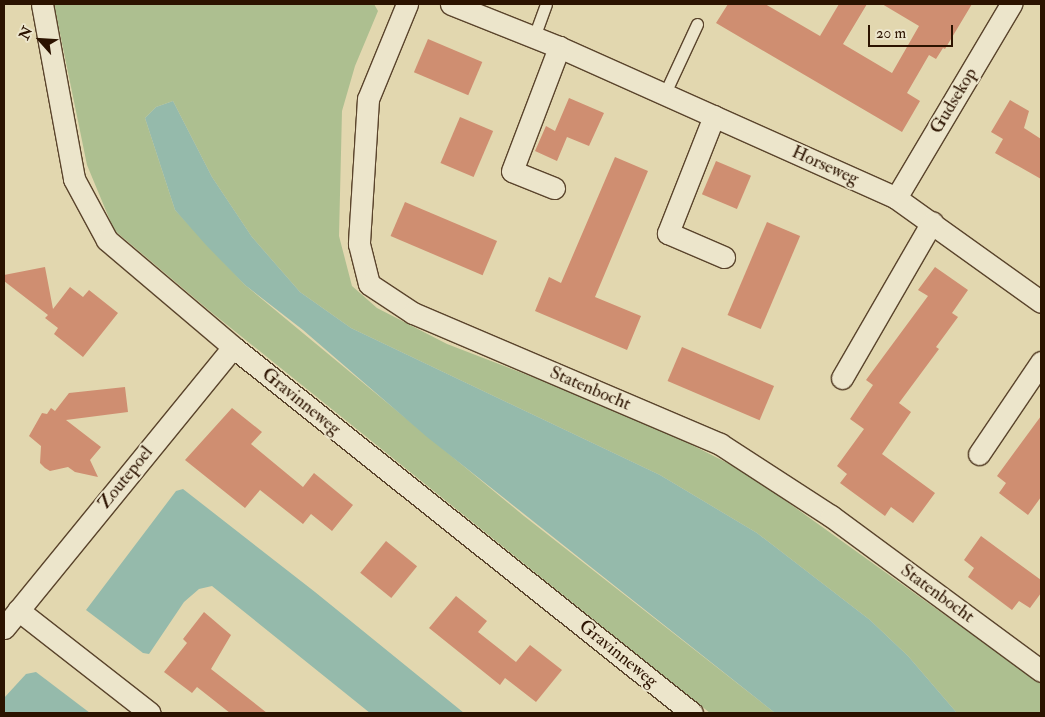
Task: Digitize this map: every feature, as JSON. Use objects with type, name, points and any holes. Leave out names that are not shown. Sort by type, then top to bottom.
[{"type":"street","name":"Gravinneweg","points":[[42,4],[74,179],[107,240],[233,347],[692,713]]},
{"type":"street","name":"Statenbocht","points":[[407,4],[368,99],[359,244],[369,284],[413,313],[720,444],[831,516],[1041,671]]},
{"type":"street","name":"Horseweg","points":[[451,4],[559,47],[665,93],[896,198],[1041,302]]},
{"type":"street","name":"Gudsekop","points":[[896,198],[1011,4]]},
{"type":"street","points":[[554,188],[512,170],[559,47]]},
{"type":"street","points":[[714,116],[668,233],[724,257]]},
{"type":"street","points":[[842,378],[932,222]]},
{"type":"street","name":"Zoutepoel","points":[[4,628],[233,347]]},
{"type":"street","points":[[978,454],[1041,362]]},
{"type":"street","points":[[18,610],[150,713]]},
{"type":"lane","points":[[534,37],[546,4]]},
{"type":"lane","points":[[665,93],[696,24]]},
{"type":"shaded area","points":[[54,4],[374,4],[378,11],[355,66],[342,111],[339,236],[352,286],[377,308],[447,344],[639,418],[747,473],[1041,684],[1041,713],[957,713],[908,656],[870,620],[757,533],[660,475],[351,328],[300,292],[252,237],[212,177],[173,101],[156,107],[145,118],[175,210],[245,285],[524,516],[775,713],[710,713],[211,312],[114,230],[87,165]]},
{"type":"shaded area","points":[[173,101],[212,177],[252,237],[300,292],[351,328],[660,475],[757,533],[870,620],[908,656],[957,713],[775,713],[427,437],[303,330],[245,285],[175,210],[145,118],[156,107]]},
{"type":"shaded area","points":[[183,489],[315,592],[464,713],[370,713],[212,586],[199,589],[184,602],[149,654],[143,653],[86,610],[176,491]]},
{"type":"shaded area","points":[[36,672],[90,713],[4,713],[4,698],[26,674]]},
{"type":"building","points":[[728,4],[765,4],[820,36],[839,4],[867,4],[843,44],[892,73],[919,26],[882,4],[972,4],[945,49],[943,48],[936,59],[929,55],[907,93],[920,101],[902,132],[716,23]]},
{"type":"building","points":[[428,39],[482,62],[468,95],[414,72]]},
{"type":"building","points":[[569,98],[604,113],[589,146],[567,137],[557,161],[535,151],[546,126],[555,131]]},
{"type":"building","points":[[1010,100],[1029,111],[1024,128],[1041,139],[1041,179],[995,153],[1003,139],[991,132]]},
{"type":"building","points":[[460,117],[493,131],[474,177],[440,163]]},
{"type":"building","points":[[615,157],[648,171],[595,297],[641,316],[627,350],[535,311],[549,277],[561,283]]},
{"type":"building","points":[[716,161],[751,176],[737,209],[702,194]]},
{"type":"building","points":[[405,202],[497,241],[483,275],[391,236]]},
{"type":"building","points":[[767,222],[800,236],[761,329],[728,315]]},
{"type":"building","points":[[45,267],[53,309],[70,287],[83,297],[89,290],[118,313],[83,357],[54,334],[58,328],[45,318],[48,315],[4,281],[4,275]]},
{"type":"building","points":[[935,267],[968,290],[952,313],[958,317],[936,347],[939,349],[899,403],[911,412],[882,454],[935,493],[913,523],[891,507],[885,516],[840,483],[847,474],[837,466],[864,429],[850,419],[873,385],[866,380],[928,296],[918,290]]},
{"type":"building","points":[[682,347],[774,386],[760,420],[668,381]]},
{"type":"building","points":[[125,387],[128,412],[66,420],[101,447],[90,460],[98,477],[75,472],[68,467],[50,471],[40,463],[41,446],[29,436],[42,413],[47,414],[51,408],[55,411],[69,393]]},
{"type":"building","points":[[232,408],[262,432],[251,444],[303,487],[314,473],[353,505],[332,531],[311,514],[303,524],[260,490],[245,508],[185,460]]},
{"type":"building","points":[[1041,416],[1041,497],[1028,515],[999,493],[1006,483],[997,476]]},
{"type":"building","points":[[981,536],[1041,580],[1041,593],[1030,608],[1019,601],[1012,610],[968,577],[974,568],[964,560]]},
{"type":"building","points":[[386,541],[417,566],[391,598],[360,573]]},
{"type":"building","points":[[456,596],[487,621],[478,632],[516,662],[530,645],[562,670],[536,702],[505,678],[500,685],[429,628]]},
{"type":"building","points":[[204,612],[231,635],[211,669],[267,713],[230,713],[197,687],[192,693],[164,672],[187,643],[183,639]]}]
